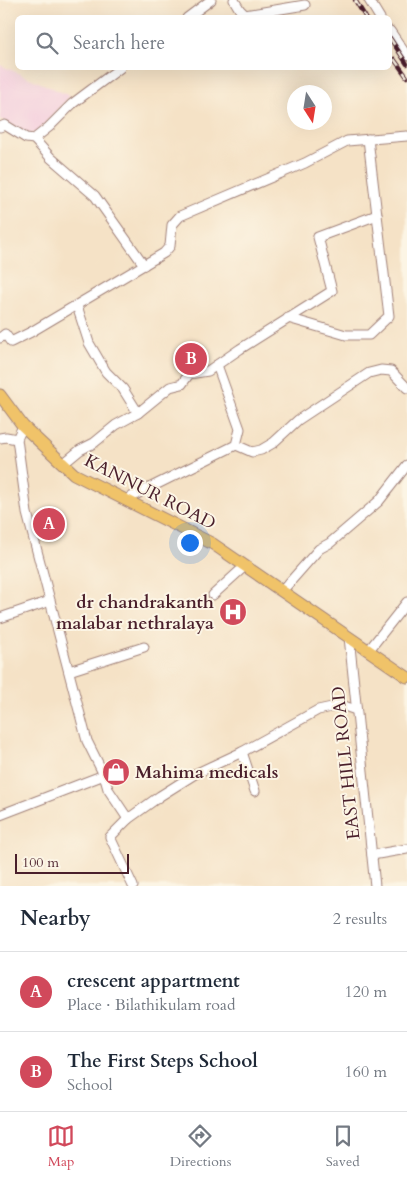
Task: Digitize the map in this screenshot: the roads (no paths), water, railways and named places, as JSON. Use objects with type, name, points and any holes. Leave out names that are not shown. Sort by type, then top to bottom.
[{"type":"main road","name":"KANNUR ROAD","points":[[0,395],[22,426],[74,474],[213,544],[407,677]]},
{"type":"street","points":[[234,0],[240,10],[246,15],[305,5]]},
{"type":"street","points":[[369,0],[378,15]]},
{"type":"street","points":[[191,15],[206,2]]},
{"type":"street","points":[[392,34],[407,56]]},
{"type":"street","points":[[34,139],[49,128],[72,104],[117,70]]},
{"type":"street","points":[[0,127],[5,125],[26,138],[34,139],[51,158],[95,196],[144,265]]},
{"type":"street","points":[[0,338],[5,334],[11,342],[77,306],[164,253],[170,246],[172,225],[180,216],[306,163],[347,141],[407,136]]},
{"type":"street","points":[[288,318],[346,335],[369,336],[389,316],[368,139]]},
{"type":"street","points":[[63,464],[80,450],[94,443],[116,424],[138,413],[170,387],[182,384],[189,374],[208,371],[332,291],[318,237],[377,215]]},
{"type":"street","points":[[77,306],[88,344],[106,372],[123,389],[138,413]]},
{"type":"street","points":[[125,500],[236,445],[240,429],[217,365]]},
{"type":"street","points":[[236,445],[252,452],[261,450],[274,443],[298,420],[369,373],[381,370],[391,371],[407,388]]},
{"type":"street","points":[[22,426],[17,439],[27,512],[87,741],[104,775],[108,788],[128,819]]},
{"type":"street","points":[[0,438],[17,439]]},
{"type":"street","points":[[282,591],[319,549],[330,543],[379,501],[407,465]]},
{"type":"street","points":[[213,595],[245,566]]},
{"type":"street","points":[[0,618],[50,601]]},
{"type":"street","points":[[369,650],[407,602]]},
{"type":"street","name":"EAST HILL ROAD","points":[[348,637],[375,886]]},
{"type":"street","points":[[69,671],[144,647]]},
{"type":"street","points":[[133,886],[110,837],[128,819],[195,774],[242,752],[318,710],[341,705],[356,710]]},
{"type":"street","points":[[242,752],[255,792]]},
{"type":"street","points":[[0,815],[104,775]]},
{"type":"street","points":[[372,854],[407,849]]},
{"type":"railway","points":[[355,0],[364,15]]},
{"type":"railway","points":[[392,41],[407,64]]},
{"type":"railway","points":[[394,59],[407,77]]},
{"type":"place","name":"The First Steps School","points":[[191,359]]},
{"type":"place","name":"crescent appartment","points":[[49,524]]},
{"type":"place","name":"dr chandrakanth malabar nethralaya","points":[[233,612]]},
{"type":"place","name":"Mahima medicals","points":[[116,772]]}]
